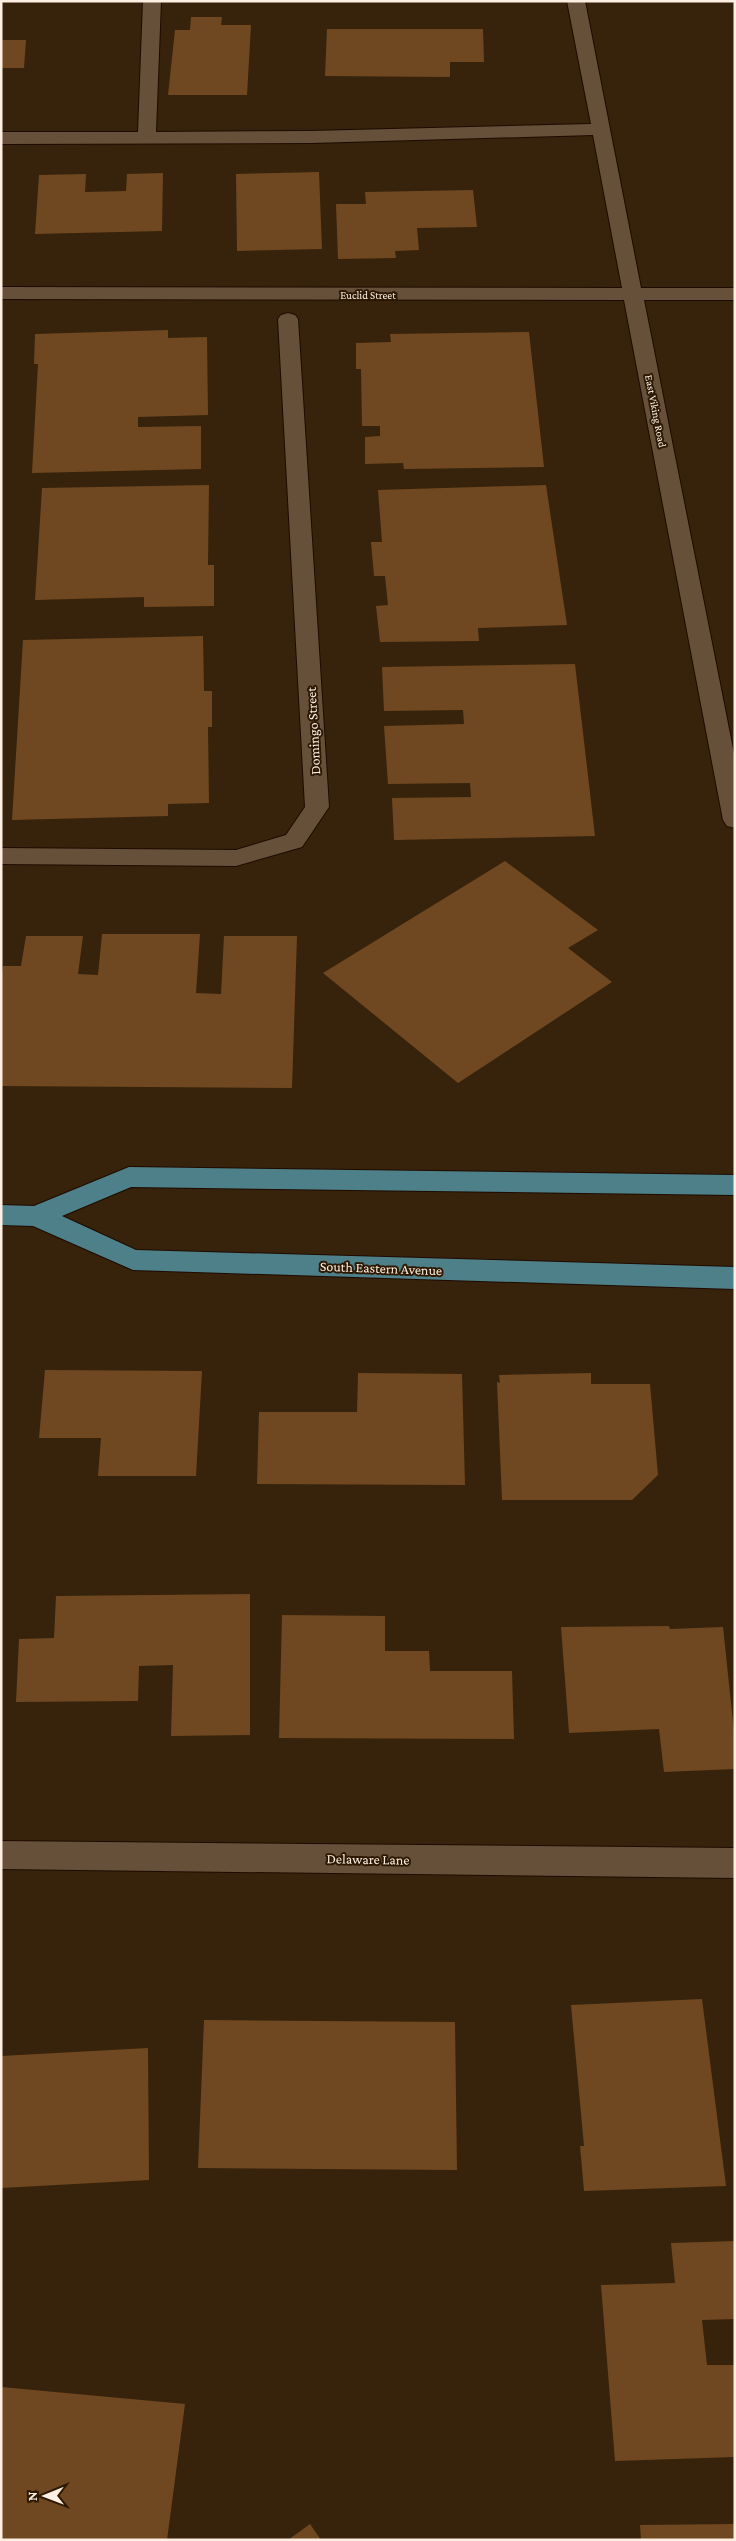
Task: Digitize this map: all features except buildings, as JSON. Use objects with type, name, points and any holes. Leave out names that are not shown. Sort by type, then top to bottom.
[{"type":"main road","name":"South Eastern Avenue","points":[[1,1216],[36,1216],[128,1177],[735,1185]]},
{"type":"main road","name":"South Eastern Avenue","points":[[36,1216],[133,1260],[735,1278]]},
{"type":"street","points":[[147,137],[152,1]]},
{"type":"street","name":"East Viking Road","points":[[576,1],[634,295],[726,734],[735,820]]},
{"type":"street","points":[[1,138],[311,137],[601,129]]},
{"type":"street","name":"Euclid Street","points":[[1,293],[735,294]]},
{"type":"street","name":"Domingo Street","points":[[1,856],[236,858],[294,842],[317,807],[288,319]]},
{"type":"street","name":"Delaware Lane","points":[[1,1855],[735,1863]]}]
